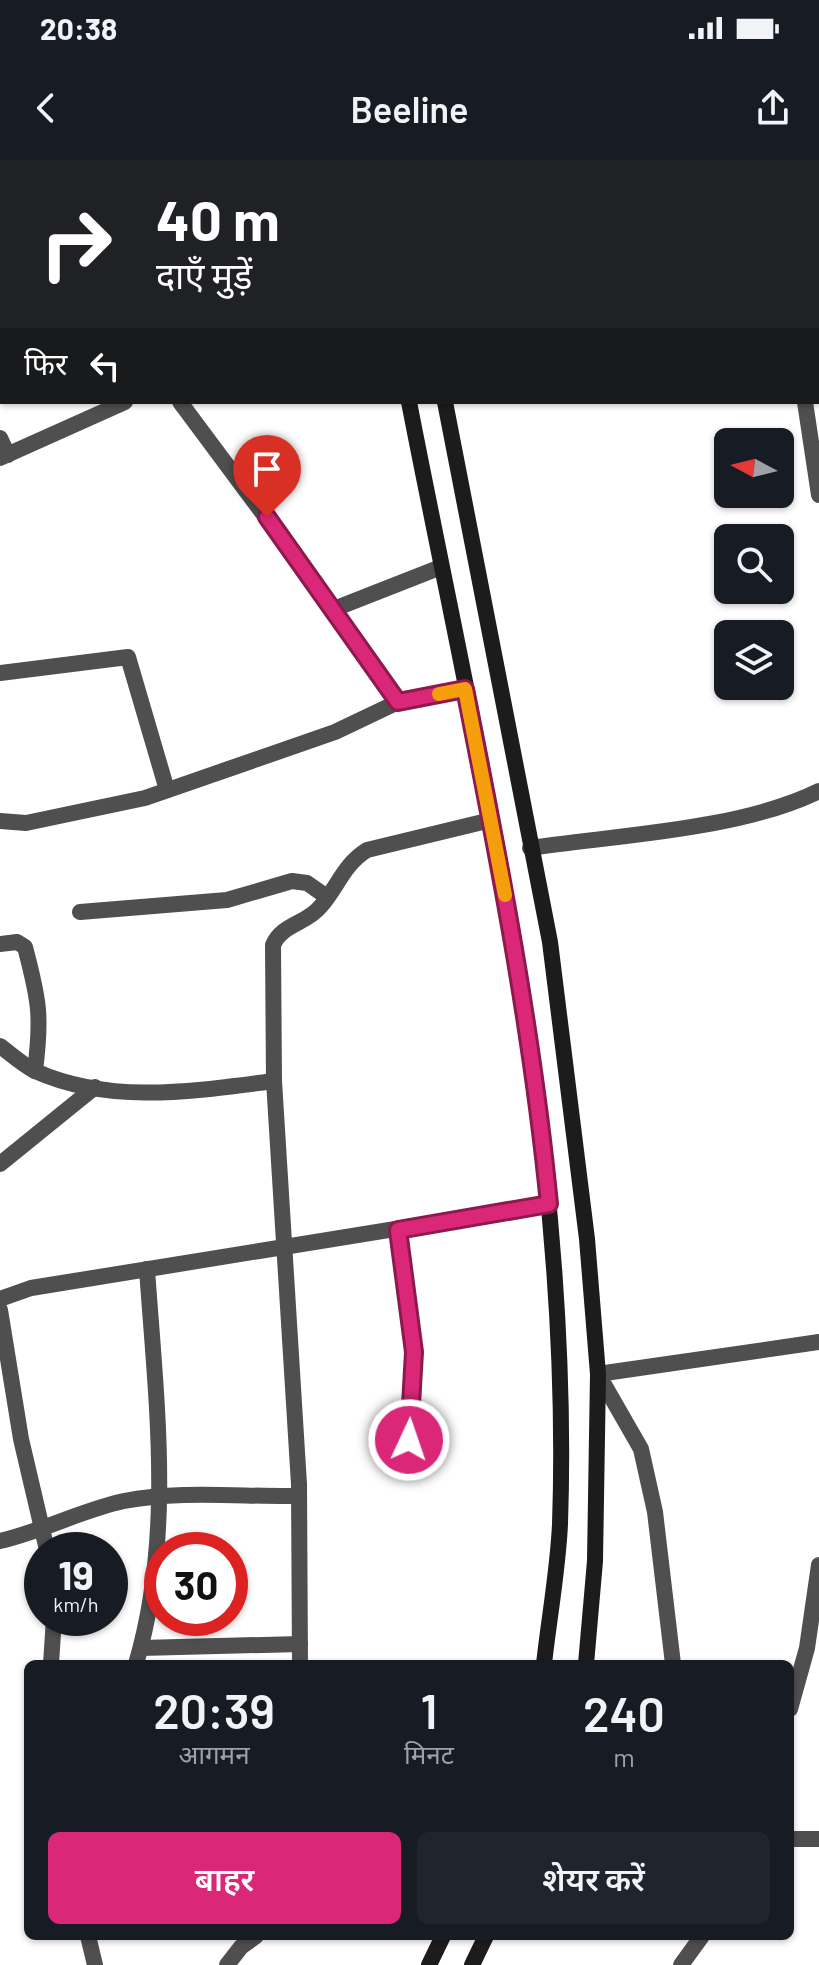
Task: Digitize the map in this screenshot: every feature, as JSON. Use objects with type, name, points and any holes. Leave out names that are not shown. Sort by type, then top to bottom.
[{"type":"main road","points":[[409,404],[512,929],[541,1120],[556,1275],[560,1525],[544,1660]]},
{"type":"main road","points":[[445,404],[550,942],[587,1239],[598,1374],[595,1561],[586,1660]]},
{"type":"main road","points":[[429,1965],[441,1940]]},
{"type":"main road","points":[[472,1965],[484,1940]]},
{"type":"street","points":[[0,438],[4,457],[121,404]]},
{"type":"street","points":[[181,404],[334,609],[398,702]]},
{"type":"street","points":[[805,404],[819,495]]},
{"type":"street","points":[[334,609],[441,567]]},
{"type":"street","points":[[0,673],[128,657],[167,790]]},
{"type":"street","points":[[0,821],[26,823],[167,790],[335,732],[398,702],[465,689]]},
{"type":"street","points":[[530,848],[717,821],[770,809],[819,791]]},
{"type":"street","points":[[300,1660],[299,1496],[274,1081],[273,945],[278,934],[319,909],[353,859],[367,850],[491,820]]},
{"type":"street","points":[[80,912],[227,900],[292,881],[307,883],[327,897]]},
{"type":"street","points":[[0,944],[17,942],[25,947],[39,997],[35,1071]]},
{"type":"street","points":[[0,1046],[35,1071],[95,1087],[159,1095],[274,1081]]},
{"type":"street","points":[[0,1164],[95,1087]]},
{"type":"street","points":[[0,1299],[31,1288],[549,1204]]},
{"type":"street","points":[[398,1230],[414,1352],[409,1440]]},
{"type":"street","points":[[147,1269],[160,1458],[151,1614],[139,1656],[300,1644]]},
{"type":"street","points":[[0,1310],[21,1439],[44,1530]]},
{"type":"street","points":[[673,1660],[655,1512],[641,1449],[598,1374],[819,1342]]},
{"type":"street","points":[[0,1541],[44,1530],[97,1508],[159,1498],[299,1496]]},
{"type":"street","points":[[794,1695],[807,1648],[819,1565]]},
{"type":"street","points":[[51,1660],[53,1636]]},
{"type":"street","points":[[794,1839],[819,1839]]},
{"type":"street","points":[[89,1940],[95,1965]]},
{"type":"street","points":[[227,1965],[251,1940]]},
{"type":"street","points":[[681,1965],[699,1940]]},
{"type":"slow traffic","points":[[439,694],[465,689],[505,895]]},
{"type":"route","points":[[267,517],[398,702],[465,689],[512,929],[541,1120],[549,1204],[398,1230],[414,1352],[409,1440]]}]
